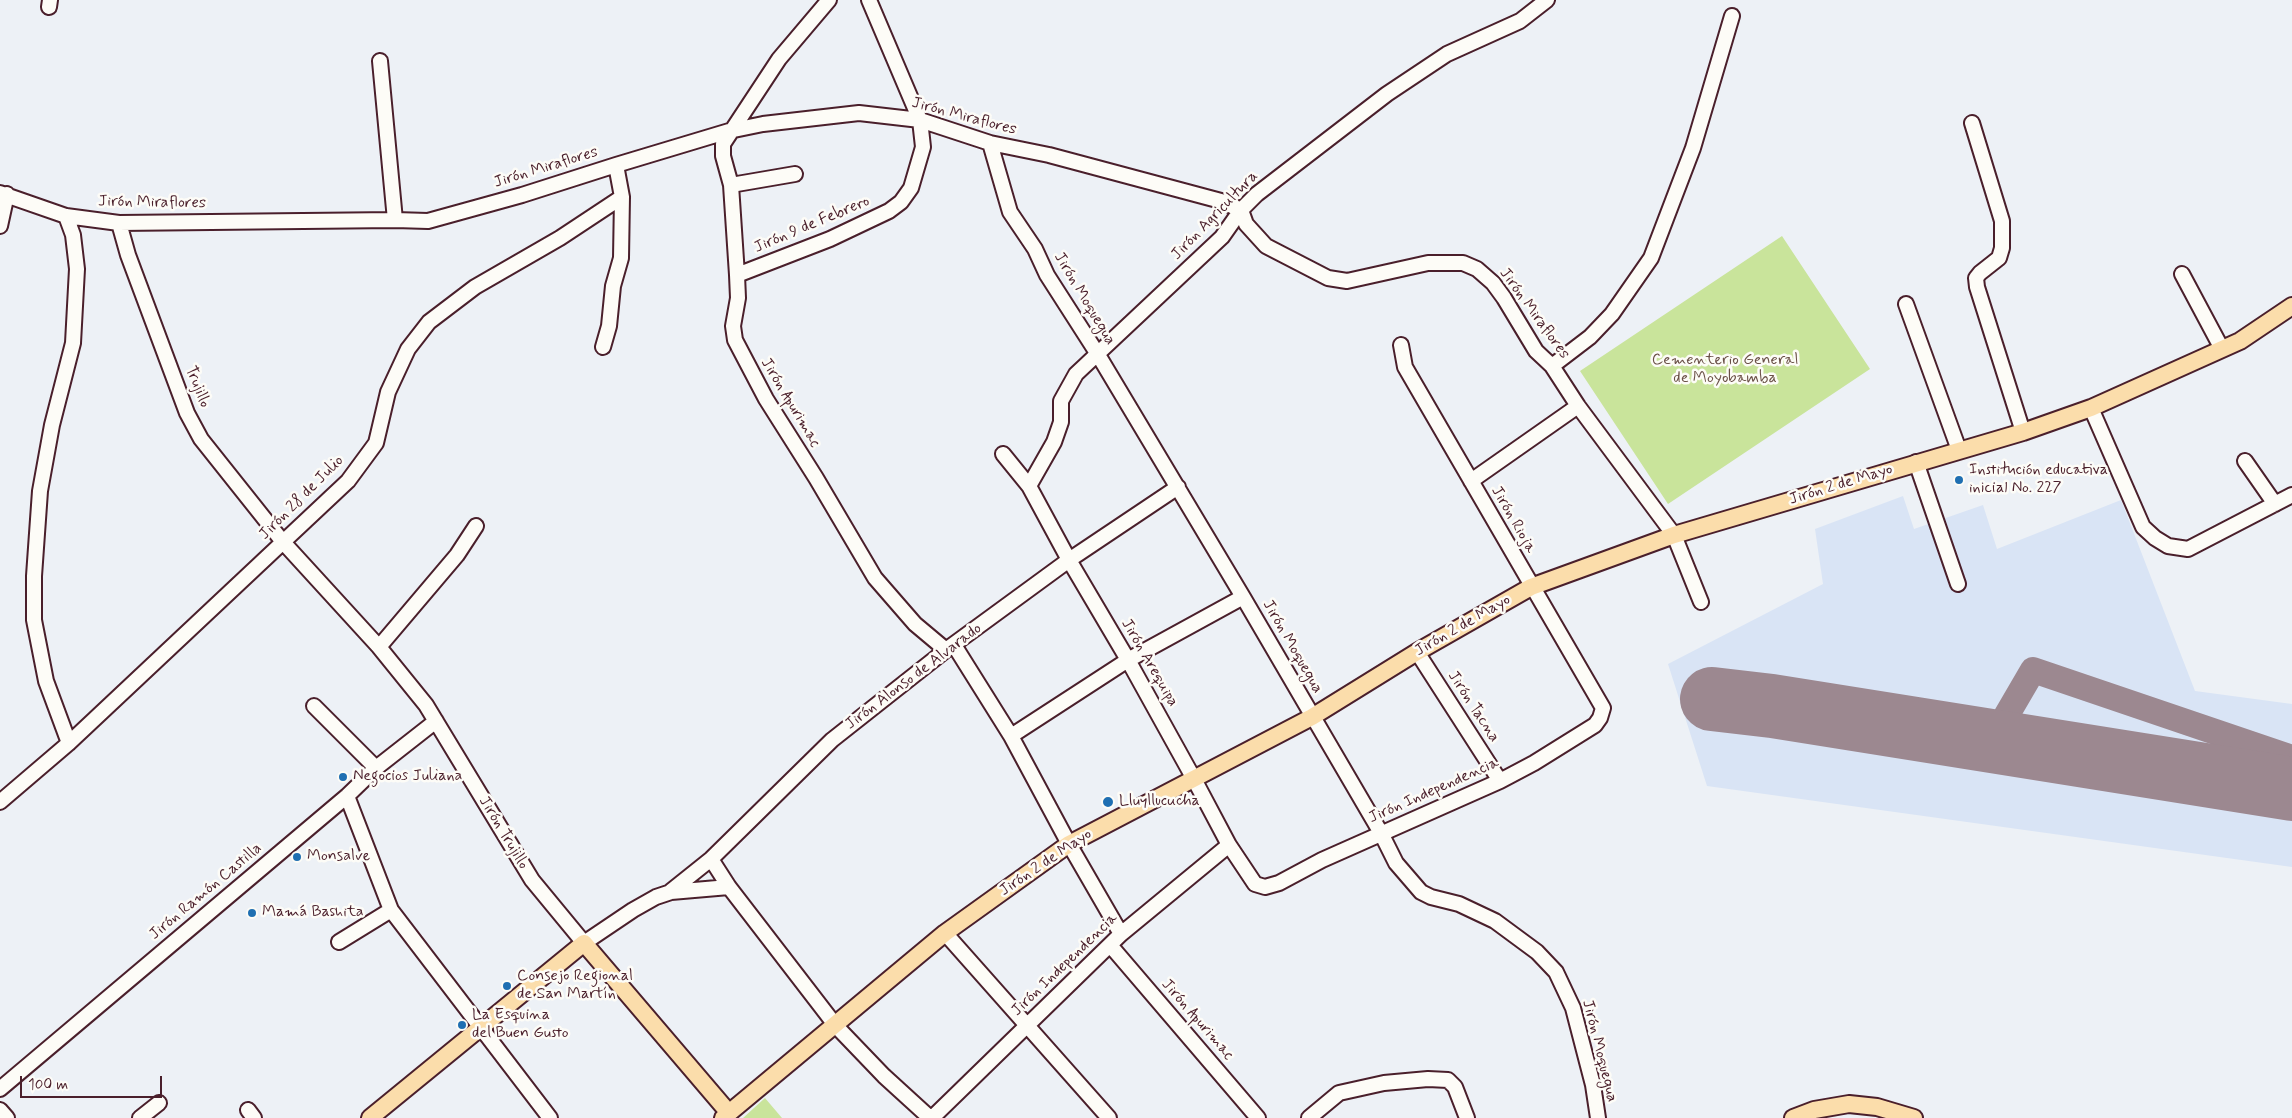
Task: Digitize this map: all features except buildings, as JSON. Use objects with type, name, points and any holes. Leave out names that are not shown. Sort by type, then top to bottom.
[{"type":"main road","name":"Jirón 2 de Mayo","points":[[728,1116],[946,933],[1069,844],[1312,717],[1417,652],[1531,587],[1674,535],[1916,462],[2023,432],[2091,408],[2240,341],[2292,306]]},
{"type":"main road","name":"Jirón Alonso de Alvarado","points":[[370,1118],[584,943]]},
{"type":"main road","name":"Jirón Trujillo","points":[[584,943],[728,1116]]},
{"type":"main road","points":[[1793,1118],[1814,1110],[1849,1104],[1877,1107],[1914,1118]]},
{"type":"street","name":"Jirón Apurimac","points":[[829,0],[779,59],[723,144],[723,156],[731,185],[737,275],[738,298],[733,326],[734,340],[740,354],[875,578],[914,624],[950,648],[1011,736],[1069,844],[1121,934]]},
{"type":"street","name":"Jirón 9 de Febrero","points":[[737,275],[830,239],[889,212],[901,202],[911,188],[923,147],[920,120],[869,0]]},
{"type":"street","name":"Jirón Agricultura","points":[[1029,486],[1054,442],[1061,422],[1061,401],[1076,374],[1222,237],[1241,210],[1277,178],[1387,94],[1447,54],[1520,21],[1547,0]]},
{"type":"street","points":[[1552,366],[1590,337],[1612,314],[1650,258],[1692,148],[1732,16]]},
{"type":"street","points":[[380,61],[395,220]]},
{"type":"street","name":"Jirón Miraflores","points":[[3,194],[66,216],[119,223],[395,220],[428,222],[616,165],[763,124],[859,113],[920,120],[990,143],[1161,184],[1221,201],[1241,210],[1246,224],[1266,246],[1328,278],[1346,281],[1428,263],[1463,263],[1477,269],[1493,282],[1536,351],[1552,366],[1578,406],[1674,535],[1701,602]]},
{"type":"street","points":[[1972,123],[2002,221],[2002,248],[1999,258],[1976,278],[2023,432]]},
{"type":"street","name":"Jirón Moquegua","points":[[990,143],[1010,212],[1034,249],[1047,276],[1097,353],[1243,596],[1381,833],[1396,863],[1421,892],[1431,897],[1459,904],[1495,921],[1538,952],[1556,972],[1573,1008],[1593,1085],[1598,1118]]},
{"type":"street","points":[[603,347],[609,326],[613,286],[621,258],[622,197],[616,165]]},
{"type":"street","points":[[731,185],[795,174]]},
{"type":"street","points":[[0,226],[3,194]]},
{"type":"street","name":"Jirón 28 de Julio","points":[[0,802],[68,743],[348,481],[376,443],[388,392],[408,349],[428,322],[475,287],[560,238],[622,197]]},
{"type":"street","points":[[66,216],[73,235],[77,269],[73,343],[52,425],[40,491],[34,576],[34,620],[46,681],[68,743]]},
{"type":"street","name":"Trujillo","points":[[119,223],[128,255],[187,413],[201,439],[283,542]]},
{"type":"street","points":[[2182,274],[2222,349]]},
{"type":"street","points":[[1906,304],[1959,450]]},
{"type":"street","name":"Jirón Rioja","points":[[1401,345],[1405,367],[1531,587],[1603,708]]},
{"type":"street","points":[[1471,481],[1578,406]]},
{"type":"street","points":[[2091,408],[2143,527],[2168,546],[2188,549],[2292,495]]},
{"type":"street","name":"Jirón Arequipa","points":[[1003,454],[1029,486],[1069,560],[1128,660],[1229,845],[1255,884],[1264,887]]},
{"type":"street","points":[[2245,461],[2275,504]]},
{"type":"street","points":[[1916,462],[1958,584]]},
{"type":"street","name":"Jirón Alonso de Alvarado","points":[[584,943],[633,910],[670,892],[711,859],[832,740],[950,648],[1069,560],[1178,488]]},
{"type":"street","points":[[378,647],[457,555],[476,526]]},
{"type":"street","name":"Jirón Trujillo","points":[[283,542],[378,647],[426,705],[532,880],[584,943]]},
{"type":"street","points":[[1011,736],[1128,660],[1243,596]]},
{"type":"street","name":"Jirón Tacna","points":[[1417,652],[1500,781]]},
{"type":"street","points":[[314,706],[376,768]]},
{"type":"street","name":"Jirón Independencia","points":[[1264,887],[1279,883],[1322,860],[1500,781],[1595,726],[1603,708]]},
{"type":"street","name":"Jirón Ramón Castilla","points":[[0,1089],[347,796],[376,768],[436,721]]},
{"type":"street","points":[[347,796],[391,910],[480,1029],[550,1118]]},
{"type":"street","name":"Jirón Independencia","points":[[935,1117],[1121,934],[1229,845]]},
{"type":"street","points":[[711,859],[729,887],[836,1026],[884,1076],[935,1117]]},
{"type":"street","name":"Jirón Alonso de Alvarado","points":[[670,892],[729,887]]},
{"type":"street","points":[[339,942],[391,910]]},
{"type":"street","points":[[946,933],[1109,1118]]},
{"type":"street","name":"Jirón Apurimac","points":[[1110,945],[1258,1118]]},
{"type":"street","points":[[1309,1118],[1339,1093],[1384,1083],[1428,1079],[1448,1080],[1455,1087],[1467,1118]]},
{"type":"street","points":[[140,1118],[159,1103]]},
{"type":"street","points":[[0,1110],[7,1118]]},
{"type":"shaded area","points":[[1903,496],[1914,529],[1983,505],[1997,549],[2121,500],[2195,691],[2292,704],[2292,867],[1707,786],[1668,664],[1823,584],[1815,529]]},
{"type":"green space","name":"Cementerio General de Moyobamba","points":[[1782,236],[1870,369],[1668,504],[1580,371]]},
{"type":"green space","points":[[765,1098],[782,1118],[743,1118]]},
{"type":"taxiway","points":[[1991,742],[2033,670],[2292,758]]},
{"type":"runway","points":[[1712,699],[1772,706],[2292,789]]},
{"type":"place","name":"Institución educativa inicial No. 227","points":[[1959,480]]},
{"type":"place","name":"Negocios Juliana","points":[[343,777]]},
{"type":"place","name":"Lluyllucucha","points":[[1108,802]]},
{"type":"place","name":"Monsalve","points":[[297,857]]},
{"type":"place","name":"Mamá Bashita","points":[[252,913]]},
{"type":"place","name":"Consejo Regional de San Martín","points":[[507,986]]},
{"type":"place","name":"La Esquina del Buen Gusto","points":[[462,1025]]}]
